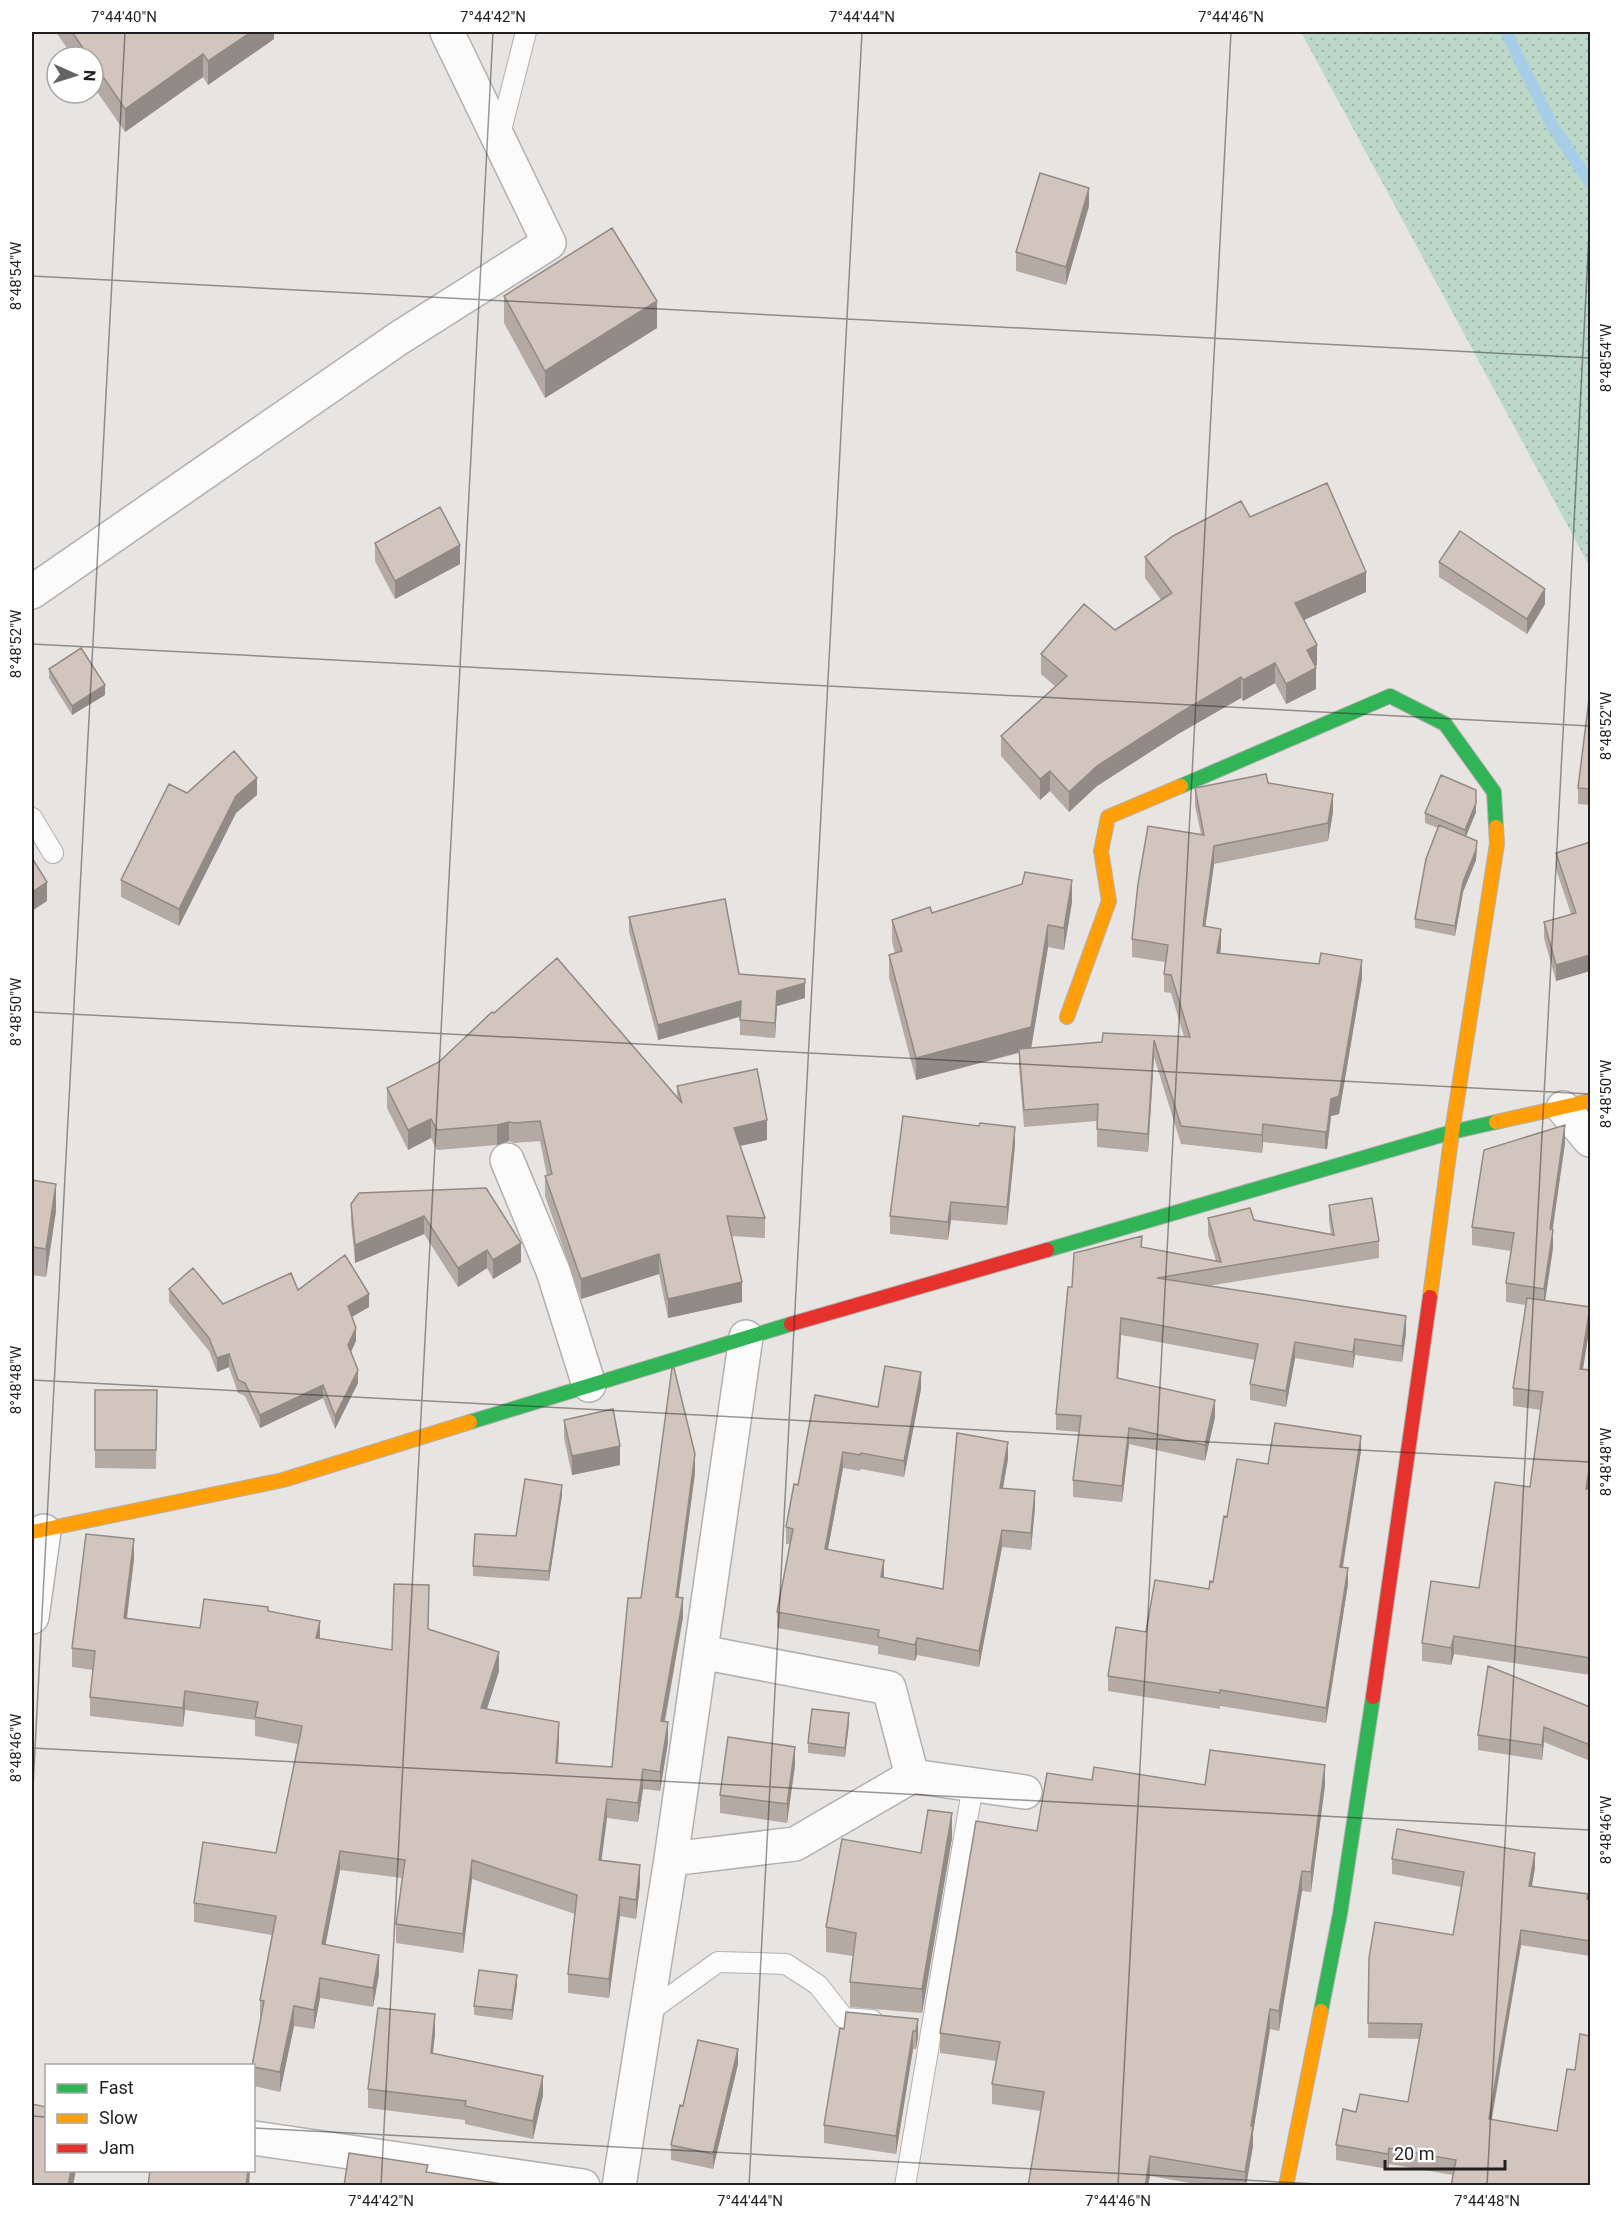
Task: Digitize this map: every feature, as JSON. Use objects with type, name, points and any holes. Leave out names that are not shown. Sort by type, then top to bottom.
[{"type":"street","points":[[32,592],[399,339],[549,243],[447,32]]},
{"type":"street","points":[[1067,1017],[1109,901],[1101,851],[1108,817],[1390,696],[1445,724],[1494,792],[1497,844],[1452,1132],[1401,1504],[1340,1914],[1286,2186]]},
{"type":"street","points":[[32,1617],[38,1531],[283,1480],[746,1337],[1452,1132],[1577,1104],[1590,1140]]},
{"type":"street","points":[[507,1160],[553,1270],[588,1385]]},
{"type":"street","points":[[620,2186],[671,1859],[746,1337]]},
{"type":"street","points":[[701,1652],[889,1688],[912,1776]]},
{"type":"street","points":[[671,1859],[795,1844],[912,1776],[1025,1792]]},
{"type":"street","points":[[255,2138],[583,2186]]},
{"type":"lane","points":[[499,138],[526,32]]},
{"type":"lane","points":[[32,818],[53,853]]},
{"type":"lane","points":[[905,2186],[973,1785]]},
{"type":"lane","points":[[646,2013],[718,1962],[786,1964],[818,1985],[844,2018],[888,2022]]},
{"type":"lane","points":[[910,2024],[932,2026]]},
{"type":"green space","points":[[1301,32],[1590,32],[1590,567]]},
{"type":"building","points":[[72,32],[251,32],[208,61],[203,54],[125,109],[105,80],[105,45],[81,45]]},
{"type":"building","points":[[1040,173],[1089,188],[1066,267],[1016,252]]},
{"type":"building","points":[[612,228],[657,301],[545,371],[504,296]]},
{"type":"building","points":[[1327,483],[1366,572],[1295,603],[1317,645],[1307,650],[1316,668],[1286,684],[1275,663],[1243,680],[1241,677],[1097,766],[1069,792],[1050,771],[1040,779],[1001,736],[1067,676],[1041,654],[1084,604],[1115,630],[1172,593],[1145,557],[1173,536],[1241,501],[1250,517]]},
{"type":"building","points":[[440,507],[460,545],[395,581],[375,543]]},
{"type":"building","points":[[1460,531],[1545,589],[1527,619],[1439,562]]},
{"type":"building","points":[[81,648],[105,685],[72,706],[49,669]]},
{"type":"building","points":[[1590,691],[1590,789],[1578,788]]},
{"type":"building","points":[[234,751],[257,778],[236,796],[179,909],[121,880],[169,784],[187,793]]},
{"type":"building","points":[[1266,774],[1268,783],[1333,794],[1328,823],[1214,846],[1203,926],[1221,929],[1217,953],[1319,964],[1321,953],[1362,960],[1339,1096],[1331,1099],[1327,1131],[1263,1124],[1262,1135],[1181,1126],[1154,1040],[1148,1134],[1097,1129],[1098,1104],[1024,1110],[1019,1049],[1102,1042],[1103,1033],[1190,1037],[1171,975],[1164,974],[1168,945],[1132,939],[1148,826],[1204,835],[1195,788]]},
{"type":"building","points":[[1441,775],[1476,790],[1476,803],[1465,830],[1425,813]]},
{"type":"building","points":[[1439,825],[1477,841],[1476,850],[1463,882],[1455,926],[1415,919],[1426,859]]},
{"type":"building","points":[[1590,842],[1590,955],[1556,965],[1544,922],[1576,913],[1556,853]]},
{"type":"building","points":[[32,858],[47,882],[32,892]]},
{"type":"building","points":[[1025,872],[1072,880],[1064,928],[1048,925],[1031,1027],[916,1058],[889,955],[902,951],[892,920],[930,907],[932,913],[1022,884]]},
{"type":"building","points":[[725,899],[739,974],[805,979],[805,983],[777,991],[775,1023],[740,1020],[741,1001],[658,1025],[629,917]]},
{"type":"building","points":[[557,958],[682,1103],[677,1086],[757,1069],[767,1120],[734,1128],[765,1218],[727,1216],[742,1282],[668,1299],[659,1254],[581,1279],[545,1176],[552,1174],[540,1121],[437,1130],[431,1119],[408,1130],[387,1088],[439,1062],[492,1012],[494,1013]]},
{"type":"building","points":[[903,1116],[979,1126],[980,1123],[1015,1127],[1007,1207],[951,1202],[948,1222],[890,1216]]},
{"type":"building","points":[[1565,1125],[1544,1289],[1506,1283],[1514,1233],[1472,1227],[1484,1150]]},
{"type":"building","points":[[32,1180],[56,1184],[46,1249],[32,1247]]},
{"type":"building","points":[[486,1188],[521,1243],[493,1260],[487,1250],[458,1268],[424,1216],[355,1245],[351,1204],[359,1193]]},
{"type":"building","points":[[1372,1198],[1379,1241],[1157,1278],[1406,1316],[1402,1346],[1355,1339],[1353,1352],[1295,1342],[1286,1391],[1250,1384],[1258,1344],[1121,1318],[1117,1378],[1215,1400],[1205,1445],[1129,1428],[1122,1486],[1073,1480],[1081,1416],[1056,1414],[1068,1287],[1072,1287],[1074,1253],[1142,1236],[1141,1247],[1221,1262],[1208,1218],[1250,1208],[1254,1220],[1334,1235],[1329,1205]]},
{"type":"building","points":[[345,1255],[369,1294],[348,1306],[356,1328],[348,1345],[358,1370],[335,1416],[323,1385],[260,1415],[245,1383],[238,1380],[229,1354],[217,1358],[209,1338],[169,1289],[193,1268],[223,1304],[291,1273],[298,1290]]},
{"type":"building","points":[[1527,1298],[1590,1307],[1580,1369],[1590,1370],[1590,1463],[1586,1489],[1590,1489],[1590,1658],[1454,1636],[1451,1648],[1422,1643],[1431,1581],[1479,1588],[1495,1482],[1530,1487],[1543,1392],[1513,1388]]},
{"type":"building","points":[[885,1366],[921,1372],[904,1461],[843,1452],[825,1549],[884,1560],[881,1577],[943,1589],[957,1433],[1008,1442],[1000,1488],[1035,1491],[1031,1533],[1002,1530],[979,1651],[917,1638],[915,1645],[878,1637],[879,1630],[777,1612],[793,1529],[786,1527],[794,1484],[798,1485],[815,1395],[878,1407]]},
{"type":"building","points":[[672,1368],[674,1368],[695,1454],[676,1597],[683,1598],[661,1721],[668,1722],[660,1772],[643,1769],[638,1803],[607,1799],[599,1860],[640,1865],[636,1900],[620,1897],[609,1979],[568,1974],[577,1895],[472,1860],[463,1934],[396,1924],[405,1860],[340,1851],[322,1944],[379,1955],[373,1988],[320,1978],[314,2010],[294,2006],[280,2072],[255,2067],[255,2064],[252,2064],[264,2001],[260,2000],[276,1916],[194,1903],[203,1842],[276,1853],[302,1726],[255,1717],[258,1702],[185,1691],[183,1708],[90,1697],[95,1651],[72,1648],[86,1534],[134,1539],[124,1618],[200,1628],[204,1599],[268,1607],[268,1611],[320,1621],[316,1638],[392,1650],[394,1584],[429,1585],[428,1629],[499,1652],[481,1708],[559,1722],[556,1763],[612,1767],[628,1598],[641,1598]]},
{"type":"building","points":[[95,1390],[157,1390],[156,1450],[95,1450]]},
{"type":"building","points":[[613,1409],[620,1446],[572,1456],[564,1420]]},
{"type":"building","points":[[1275,1423],[1361,1436],[1340,1567],[1348,1568],[1326,1708],[1220,1690],[1220,1693],[1108,1676],[1116,1627],[1146,1632],[1155,1580],[1209,1589],[1210,1581],[1213,1582],[1224,1516],[1227,1517],[1237,1459],[1268,1464]]},
{"type":"building","points":[[525,1479],[562,1485],[549,1571],[473,1566],[475,1534],[516,1536]]},
{"type":"building","points":[[1488,1666],[1590,1707],[1590,1745],[1544,1727],[1542,1745],[1478,1735]]},
{"type":"building","points":[[812,1709],[849,1713],[845,1748],[808,1743]]},
{"type":"building","points":[[728,1737],[795,1747],[787,1804],[720,1795]]},
{"type":"building","points":[[1210,1750],[1325,1765],[1311,1872],[1302,1871],[1279,2011],[1270,2009],[1245,2172],[1150,2156],[1145,2186],[1028,2186],[1044,2092],[992,2084],[1000,2042],[940,2033],[976,1821],[1037,1831],[1047,1773],[1092,1780],[1094,1767],[1205,1785]]},
{"type":"building","points":[[928,1810],[952,1813],[922,1989],[850,1982],[856,1933],[826,1927],[842,1839],[921,1853]]},
{"type":"building","points":[[1397,1829],[1535,1853],[1529,1886],[1588,1894],[1590,1941],[1521,1930],[1489,2119],[1557,2131],[1567,2069],[1575,2070],[1580,2034],[1590,2036],[1590,2186],[1451,2186],[1456,2160],[1389,2148],[1388,2154],[1336,2145],[1343,2109],[1356,2112],[1360,2094],[1408,2102],[1422,2024],[1368,2023],[1369,1958],[1375,1922],[1453,1935],[1464,1872],[1392,1859]]},
{"type":"building","points":[[479,1970],[517,1975],[512,2010],[474,2006]]},
{"type":"building","points":[[378,2008],[435,2014],[431,2053],[543,2076],[533,2121],[465,2106],[466,2101],[368,2089]]},
{"type":"building","points":[[846,2012],[918,2019],[916,2031],[913,2031],[896,2136],[824,2125],[840,2028],[844,2029]]},
{"type":"building","points":[[698,2040],[738,2049],[713,2154],[671,2145],[680,2105],[683,2106]]},
{"type":"building","points":[[32,2104],[45,2107],[45,2172],[71,2172],[68,2186],[32,2186]]},
{"type":"building","points":[[349,2153],[428,2165],[426,2172],[515,2186],[344,2186]]},
{"type":"building","points":[[150,2172],[248,2172],[246,2186],[148,2186]]},
{"type":"waterway","points":[[1506,32],[1552,125],[1590,183]]},
{"type":"traffic: fast","points":[[1181,786],[1390,696],[1445,724],[1494,792],[1496,827]]},
{"type":"traffic: fast","points":[[1047,1250],[1452,1132],[1496,1122]]},
{"type":"traffic: fast","points":[[470,1422],[791,1324]]},
{"type":"traffic: fast","points":[[1321,2011],[1340,1914],[1373,1697]]},
{"type":"traffic: slow","points":[[1067,1017],[1109,901],[1101,851],[1108,817],[1181,786]]},
{"type":"traffic: slow","points":[[1430,1297],[1452,1132],[1497,844],[1496,827]]},
{"type":"traffic: slow","points":[[1496,1122],[1590,1101]]},
{"type":"traffic: slow","points":[[32,1532],[283,1480],[470,1422]]},
{"type":"traffic: slow","points":[[1286,2186],[1321,2011]]},
{"type":"traffic: jam","points":[[791,1324],[1047,1250]]},
{"type":"traffic: jam","points":[[1373,1697],[1430,1297]]}]
